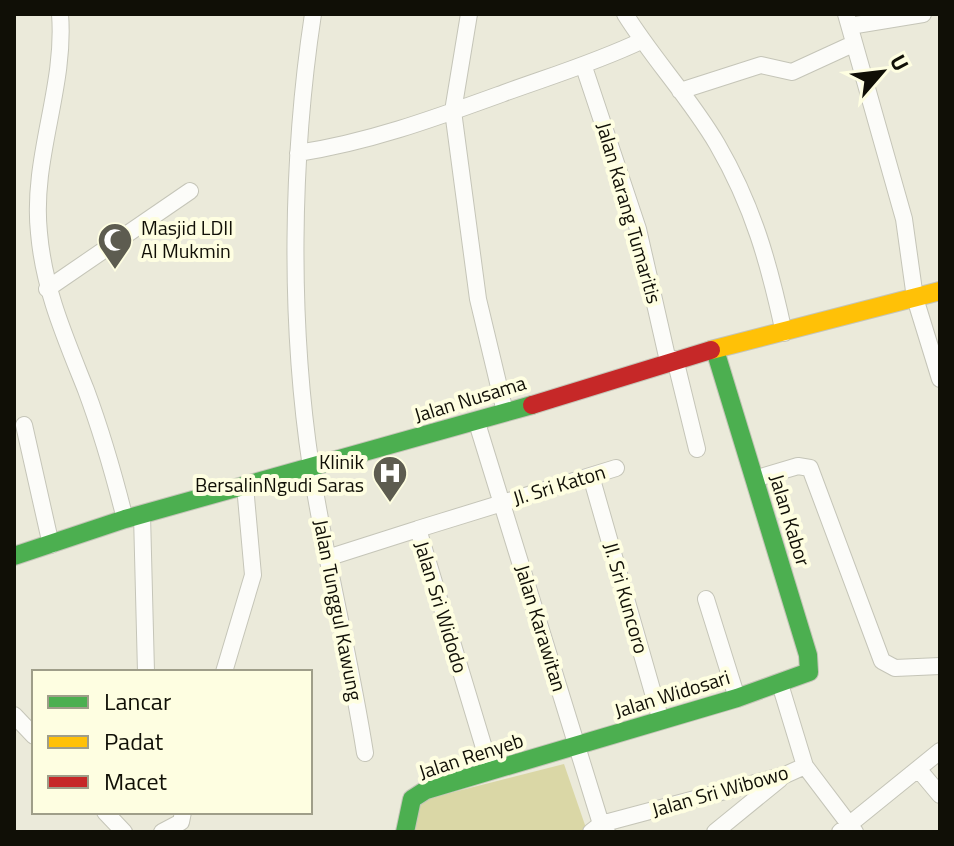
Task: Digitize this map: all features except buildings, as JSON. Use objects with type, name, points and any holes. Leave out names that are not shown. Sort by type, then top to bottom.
[{"type":"street","points":[[60,14],[57,80],[37,193],[38,232],[47,289],[134,517],[146,670]]},
{"type":"street","name":"Jalan Tunggul Kawung","points":[[313,14],[302,85],[298,153],[298,322],[311,467],[365,753]]},
{"type":"street","points":[[469,14],[453,111],[478,299],[505,412]]},
{"type":"street","points":[[625,14],[641,41],[718,145],[748,204],[766,248],[784,333]]},
{"type":"street","points":[[923,14],[848,20],[904,219],[915,298],[940,379]]},
{"type":"street","points":[[298,153],[352,144],[584,67],[641,41]]},
{"type":"street","points":[[680,91],[761,65],[792,72],[853,44]]},
{"type":"street","name":"Jalan Karang Tumaritis","points":[[584,67],[638,229],[697,449]]},
{"type":"street","points":[[47,289],[190,191]]},
{"type":"street","name":"Jalan Nusama","points":[[14,556],[134,517],[477,423],[671,360],[940,291]]},
{"type":"street","name":"Jalan Kabor","points":[[715,350],[812,668],[780,684]]},
{"type":"street","name":"Jalan Karawitan","points":[[477,423],[600,829]]},
{"type":"street","points":[[24,425],[51,545]]},
{"type":"street","points":[[754,479],[798,466],[810,468],[882,661],[895,668],[940,666]]},
{"type":"street","name":"Jl. Sri Katon","points":[[503,502],[616,468]]},
{"type":"street","name":"Jl. Sri Kuncoro","points":[[591,476],[661,721]]},
{"type":"street","points":[[225,670],[253,575],[245,486]]},
{"type":"street","name":"Jalan Sri Widodo","points":[[491,771],[418,529],[503,502]]},
{"type":"street","points":[[327,558],[418,529]]},
{"type":"street","points":[[706,599],[737,698]]},
{"type":"street","points":[[780,684],[805,766],[848,829],[940,751]]},
{"type":"street","name":"Jalan Widosari","points":[[577,746],[780,684]]},
{"type":"street","points":[[14,715],[32,734]]},
{"type":"street","name":"Jalan Renyeb","points":[[405,832],[412,799],[426,790],[577,746]]},
{"type":"street","name":"Jalan Sri Wibowo","points":[[600,829],[785,775],[805,766]]},
{"type":"street","points":[[919,770],[940,795]]},
{"type":"street","points":[[715,832],[785,775]]},
{"type":"street","points":[[107,814],[124,832]]},
{"type":"street","points":[[162,832],[181,822],[183,814]]},
{"type":"shaded area","points":[[564,764],[586,828],[581,832],[413,832],[418,801]]},
{"type":"traffic: fast","points":[[405,832],[412,799],[426,790],[737,698],[809,672],[808,655],[715,350]]},
{"type":"traffic: fast","points":[[14,556],[125,519],[532,405]]},
{"type":"traffic: slow","points":[[711,350],[940,291]]},
{"type":"traffic: jam","points":[[532,405],[711,350]]},
{"type":"place","name":"Masjid LDII Al Mukmin","points":[[115,271]]},
{"type":"place","name":"Klinik BersalinNgudi Saras","points":[[390,504]]}]
